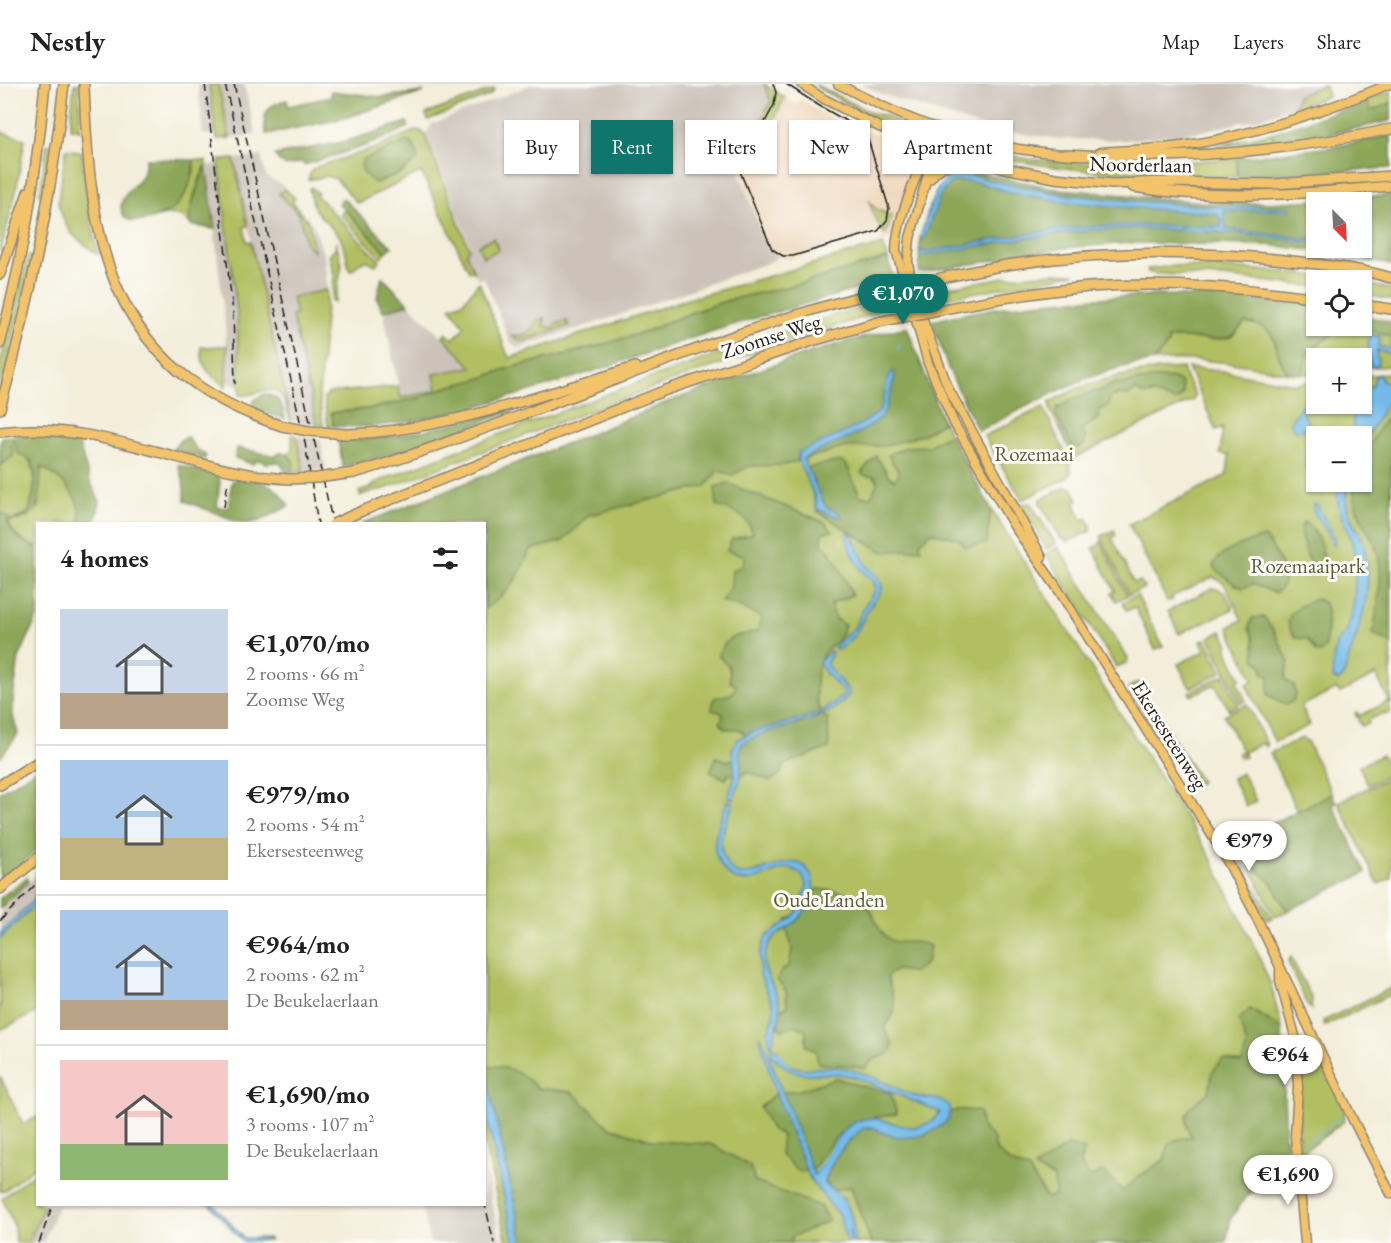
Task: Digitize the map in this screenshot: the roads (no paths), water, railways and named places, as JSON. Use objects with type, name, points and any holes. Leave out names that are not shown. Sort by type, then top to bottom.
[{"type":"highway","points":[[0,344],[21,258],[35,176],[45,84]]},
{"type":"highway","points":[[0,409],[39,252],[53,172],[64,84]]},
{"type":"highway","points":[[84,84],[89,172],[97,227],[106,260],[124,303],[154,345],[194,383],[229,405],[282,426],[309,431],[346,434],[393,430],[468,415],[531,399],[700,347]]},
{"type":"highway","points":[[1065,154],[1121,158],[1220,155],[1323,142],[1391,129]]},
{"type":"highway","name":"Noorderlaan","points":[[1013,170],[1055,178],[1112,184],[1165,182],[1273,184],[1391,176]]},
{"type":"highway","points":[[0,274],[35,176]]},
{"type":"highway","points":[[1112,184],[1176,192],[1273,195],[1391,186]]},
{"type":"highway","name":"Zoomse Weg","points":[[0,432],[26,429],[82,433],[237,473],[289,479],[317,478],[354,473],[398,460],[569,399],[700,347],[794,315],[873,293],[1013,264],[1067,258],[1177,254],[1270,258],[1388,277]]},
{"type":"highway","name":"Zoomse Weg","points":[[337,522],[666,390],[809,342],[878,322],[1014,296],[1089,287],[1155,285],[1221,287],[1306,297]]},
{"type":"highway","points":[[1372,306],[1389,309]]},
{"type":"highway","points":[[0,785],[36,763]]},
{"type":"highway","points":[[0,889],[36,860]]},
{"type":"main road","name":"Noorderlaan","points":[[801,84],[824,99],[882,128]]},
{"type":"main road","name":"Noorderlaan","points":[[838,84],[873,103],[914,120]]},
{"type":"main road","name":"Noorderlaan","points":[[1013,147],[1065,154],[1158,148],[1238,135],[1309,115],[1390,84]]},
{"type":"main road","points":[[915,181],[916,174]]},
{"type":"main road","name":"Ekersesteenweg","points":[[918,174],[898,235],[896,250],[928,363],[944,403],[964,442],[1014,526],[1058,589],[1223,853],[1391,1194]]},
{"type":"main road","name":"Ekersesteenweg","points":[[927,174],[909,238],[908,261],[925,326],[936,360],[959,409],[1058,589]]},
{"type":"main road","points":[[925,186],[934,174]]},
{"type":"main road","name":"Ekersesteenweg","points":[[1280,967],[1280,981],[1295,1036],[1298,1078],[1295,1136],[1305,1243]]},
{"type":"water","points":[[968,174],[1056,193],[1110,199],[1225,207],[1290,207],[1290,210],[1225,211],[1226,229],[1306,239],[1306,242],[1234,233],[1135,228],[1079,231],[922,256],[919,250],[926,252],[1079,227],[1135,225],[1221,227],[1221,220],[1216,213],[1063,201],[958,181],[950,183],[940,196],[924,239],[920,238],[932,200],[949,176]]},
{"type":"water","points":[[1372,334],[1377,337],[1378,335],[1381,338],[1378,346],[1391,349],[1391,354],[1377,350],[1378,364],[1374,367],[1372,366],[1372,348],[1368,348]]},
{"type":"water","points":[[893,371],[895,375],[889,399],[878,420],[859,433],[803,459],[826,507],[839,513],[842,517],[818,511],[815,497],[798,460],[798,453],[853,428],[879,411]]},
{"type":"water","points":[[1380,375],[1382,381],[1391,382],[1391,396],[1372,429],[1372,426],[1353,426],[1353,414],[1372,414],[1372,386],[1375,376]]},
{"type":"water","points":[[1306,398],[1302,412],[1310,426],[1306,426],[1304,430],[1294,430],[1291,421]]},
{"type":"water","points":[[1337,492],[1346,492],[1350,516],[1363,541],[1368,580],[1361,622],[1343,678],[1338,681],[1333,678],[1334,653],[1337,643],[1347,630],[1352,613],[1357,564]]},
{"type":"water","points":[[1314,504],[1318,506],[1331,530],[1335,546],[1332,545],[1315,513]]},
{"type":"water","points":[[850,532],[867,566],[879,578],[882,591],[871,605],[855,635],[838,650],[834,647],[854,628],[876,589],[852,552],[847,537],[847,533]]},
{"type":"water","points":[[830,651],[832,654],[826,664],[848,690],[849,695],[825,714],[769,731],[742,744],[739,753],[741,769],[739,785],[733,799],[728,798],[735,775],[732,749],[738,739],[749,733],[818,714],[844,695],[844,692],[819,662]]},
{"type":"water","points":[[727,801],[733,803],[723,832],[721,848],[727,864],[735,872],[746,874],[758,872],[794,862],[804,866],[812,877],[813,890],[809,904],[797,921],[772,940],[765,956],[766,971],[778,999],[780,1012],[773,1043],[770,1044],[768,1032],[773,1019],[774,1007],[760,975],[760,953],[766,937],[798,911],[807,886],[802,875],[791,868],[746,881],[733,878],[727,873],[716,855],[715,841]]},
{"type":"water","points":[[36,897],[36,904],[0,939],[0,934]]},
{"type":"water","points":[[759,1036],[765,1045],[814,1175],[843,1131],[857,1121],[867,1118],[909,1127],[920,1126],[930,1122],[940,1112],[854,1077],[791,1071],[772,1056],[772,1045],[784,1060],[794,1067],[847,1069],[868,1075],[919,1097],[943,1101],[949,1106],[948,1120],[935,1130],[919,1136],[903,1137],[869,1127],[856,1134],[834,1160],[825,1184],[847,1205],[857,1243],[854,1243],[849,1229],[851,1243],[847,1243],[839,1215],[812,1182],[807,1172],[777,1096]]},
{"type":"water","points":[[486,1072],[523,1243],[514,1243],[486,1115]]},
{"type":"water","points":[[211,1206],[215,1206],[244,1238],[268,1238],[270,1240],[243,1242]]},
{"type":"waterway","points":[[898,351],[901,341]]},
{"type":"waterway","points":[[777,1051],[787,1064]]},
{"type":"waterway","points":[[1303,1146],[1343,1116]]},
{"type":"waterway","points":[[816,1172],[840,1136]]},
{"type":"tram line","points":[[773,84],[776,92],[774,105],[743,164],[741,174],[772,249],[783,256],[793,256],[878,231],[887,220],[889,208],[867,136],[862,130],[786,84]]},
{"type":"railway","points":[[205,84],[233,311],[235,384]]},
{"type":"railway","points":[[225,84],[305,443],[318,522]]},
{"type":"railway","points":[[234,84],[333,522]]},
{"type":"railway","points":[[224,507],[228,481]]},
{"type":"railway","points":[[0,921],[36,884]]},
{"type":"railway","points":[[39,1243],[52,1206]]},
{"type":"railway","points":[[485,1206],[494,1243]]},
{"type":"park label","name":"Rozemaai","points":[[1034,453]]},
{"type":"park label","name":"Rozemaaipark","points":[[1308,565]]},
{"type":"park label","name":"Oude Landen","points":[[829,899]]}]
